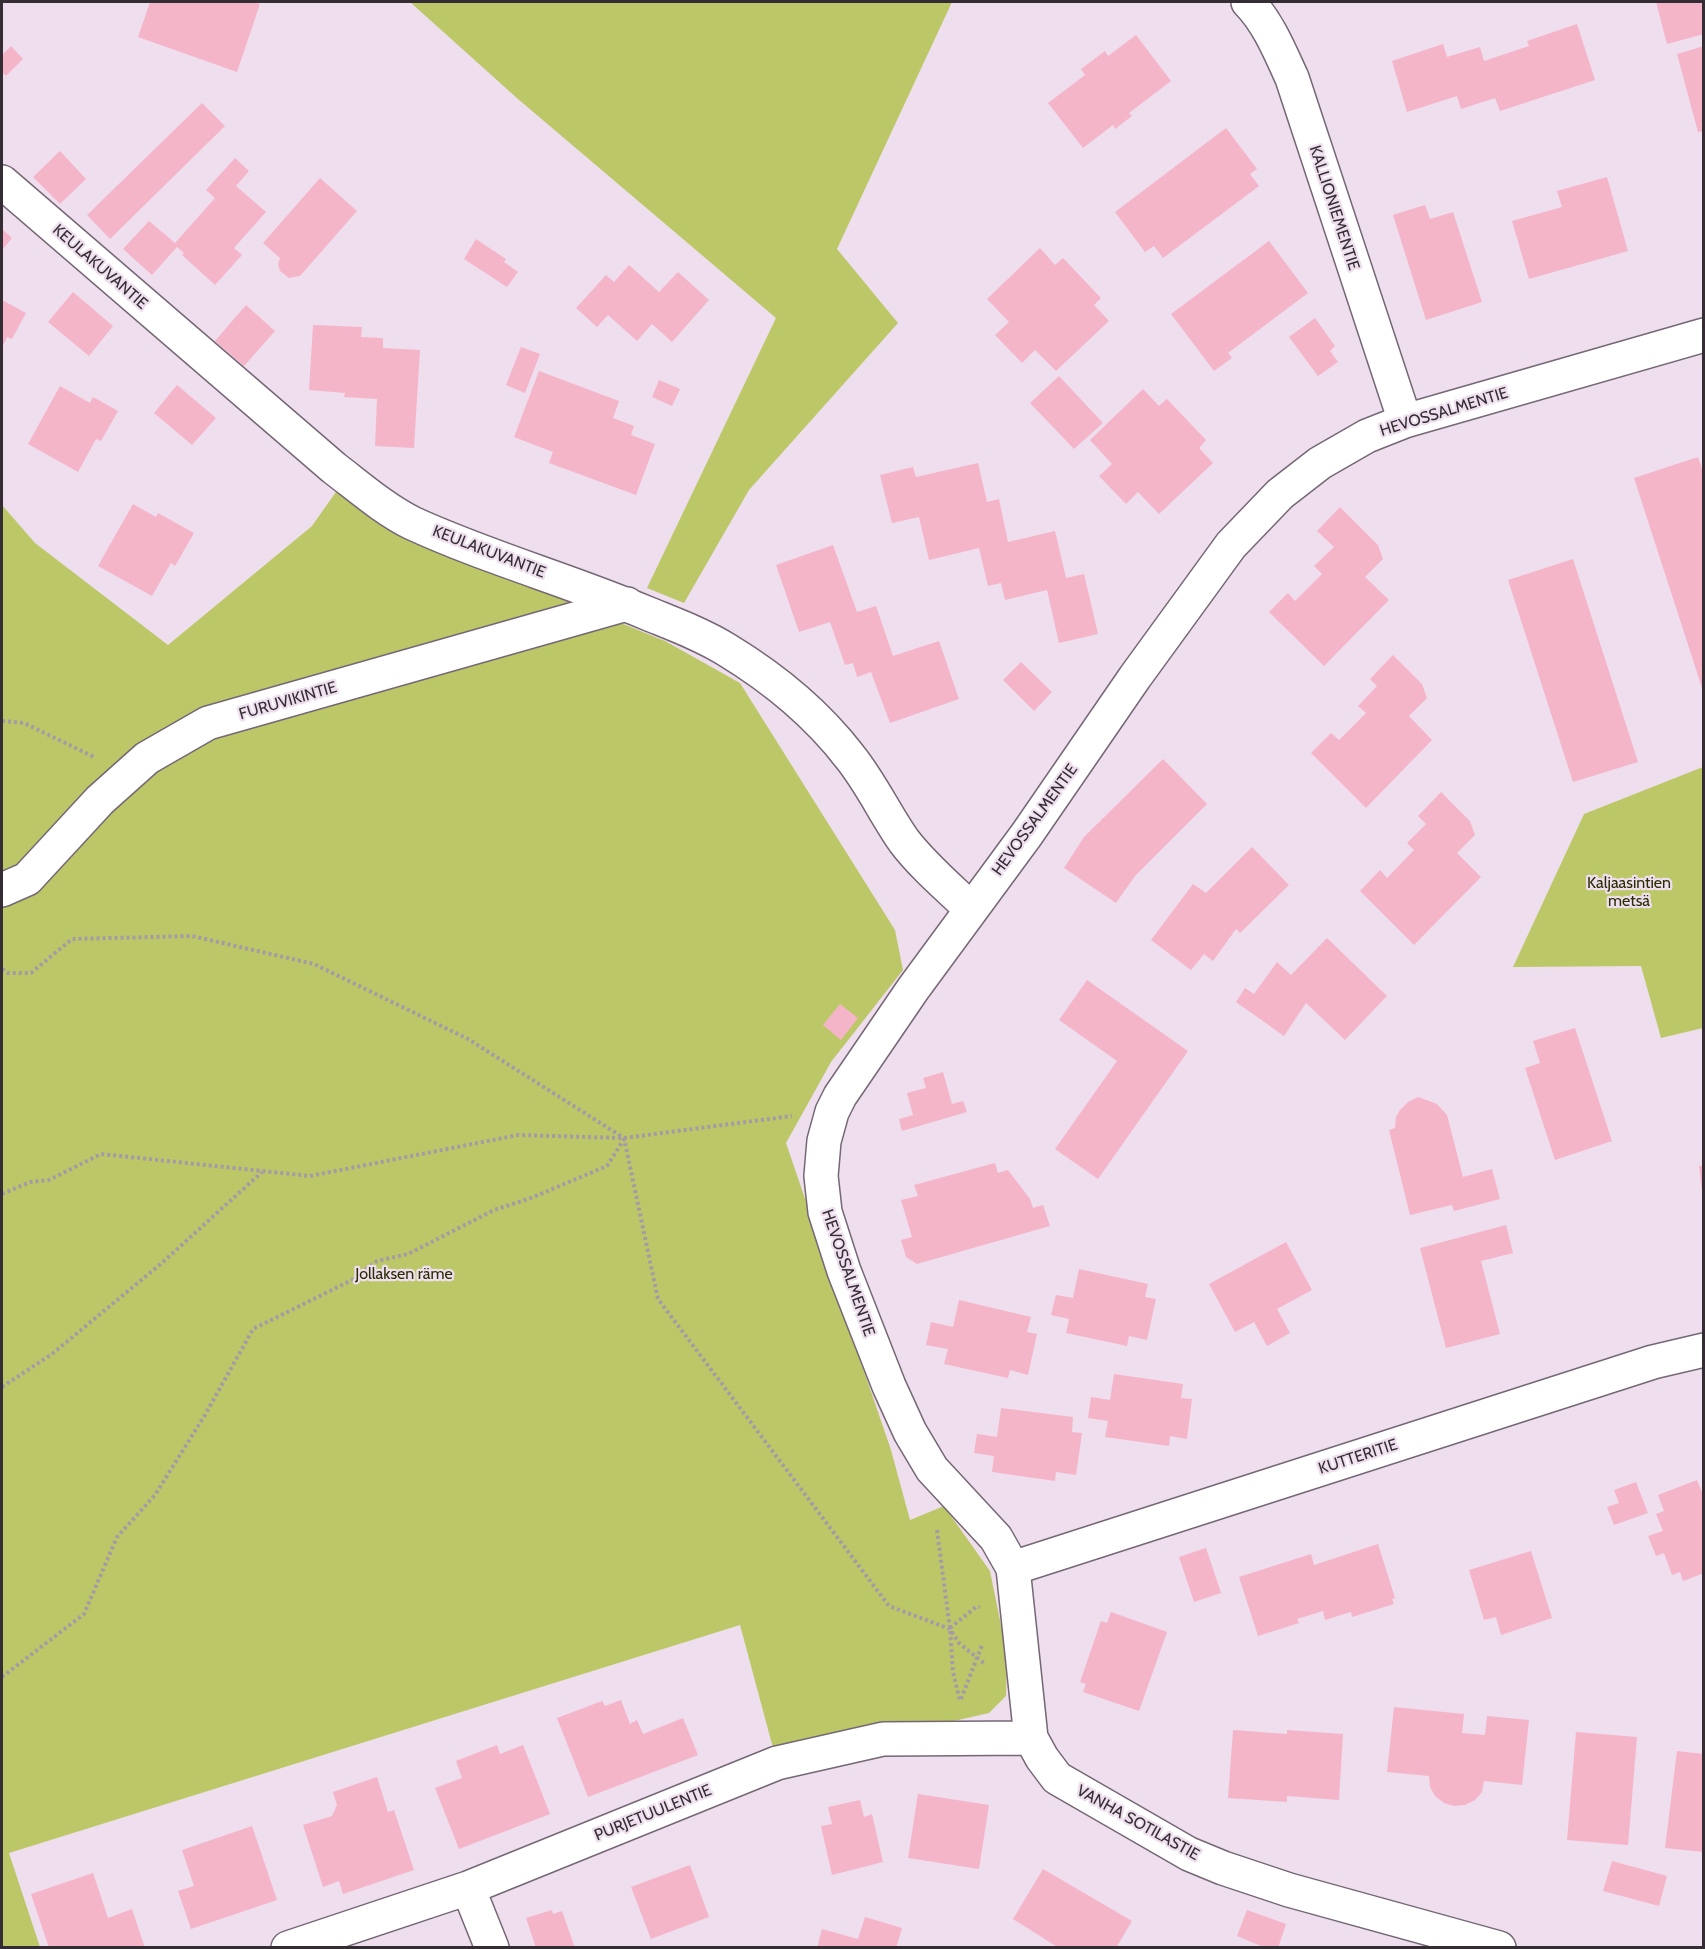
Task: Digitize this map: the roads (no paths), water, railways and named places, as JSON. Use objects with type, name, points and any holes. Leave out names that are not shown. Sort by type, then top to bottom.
[{"type":"street","name":"KALLIONIEMENTIE","points":[[1248,2],[1255,9],[1276,45],[1292,78],[1405,422]]},
{"type":"street","name":"KEULAKUVANTIE","points":[[2,182],[334,468],[380,503],[410,522],[441,535],[627,604],[687,629],[726,649],[790,695],[850,756],[904,840],[928,869],[970,909]]},
{"type":"street","name":"HEVOSSALMENTIE","points":[[1013,1568],[996,1538],[932,1469],[910,1432],[889,1386],[844,1271],[825,1212],[821,1176],[824,1141],[832,1112],[852,1077],[970,909],[1027,834],[1135,677],[1231,545],[1280,494],[1320,463],[1367,436],[1405,422],[1704,336]]},
{"type":"street","name":"FURUVIKINTIE","points":[[2,890],[27,879],[100,800],[147,758],[208,723],[627,604]]},
{"type":"street","name":"KUTTERITIE","points":[[1013,1568],[1642,1366],[1704,1350]]},
{"type":"street","name":"VANHA SOTILASTIE","points":[[1013,1568],[1031,1738],[1057,1778],[1189,1854],[1223,1868],[1289,1890],[1499,1947]]},
{"type":"street","name":"PURJETUULENTIE","points":[[288,1947],[468,1888],[777,1763],[883,1739],[1031,1738]]},
{"type":"street","points":[[468,1888],[492,1947]]},
{"type":"park label","name":"Kaljaasintien metsä","points":[[1629,892]]},
{"type":"park label","name":"Jollaksen räme","points":[[404,1274]]}]
